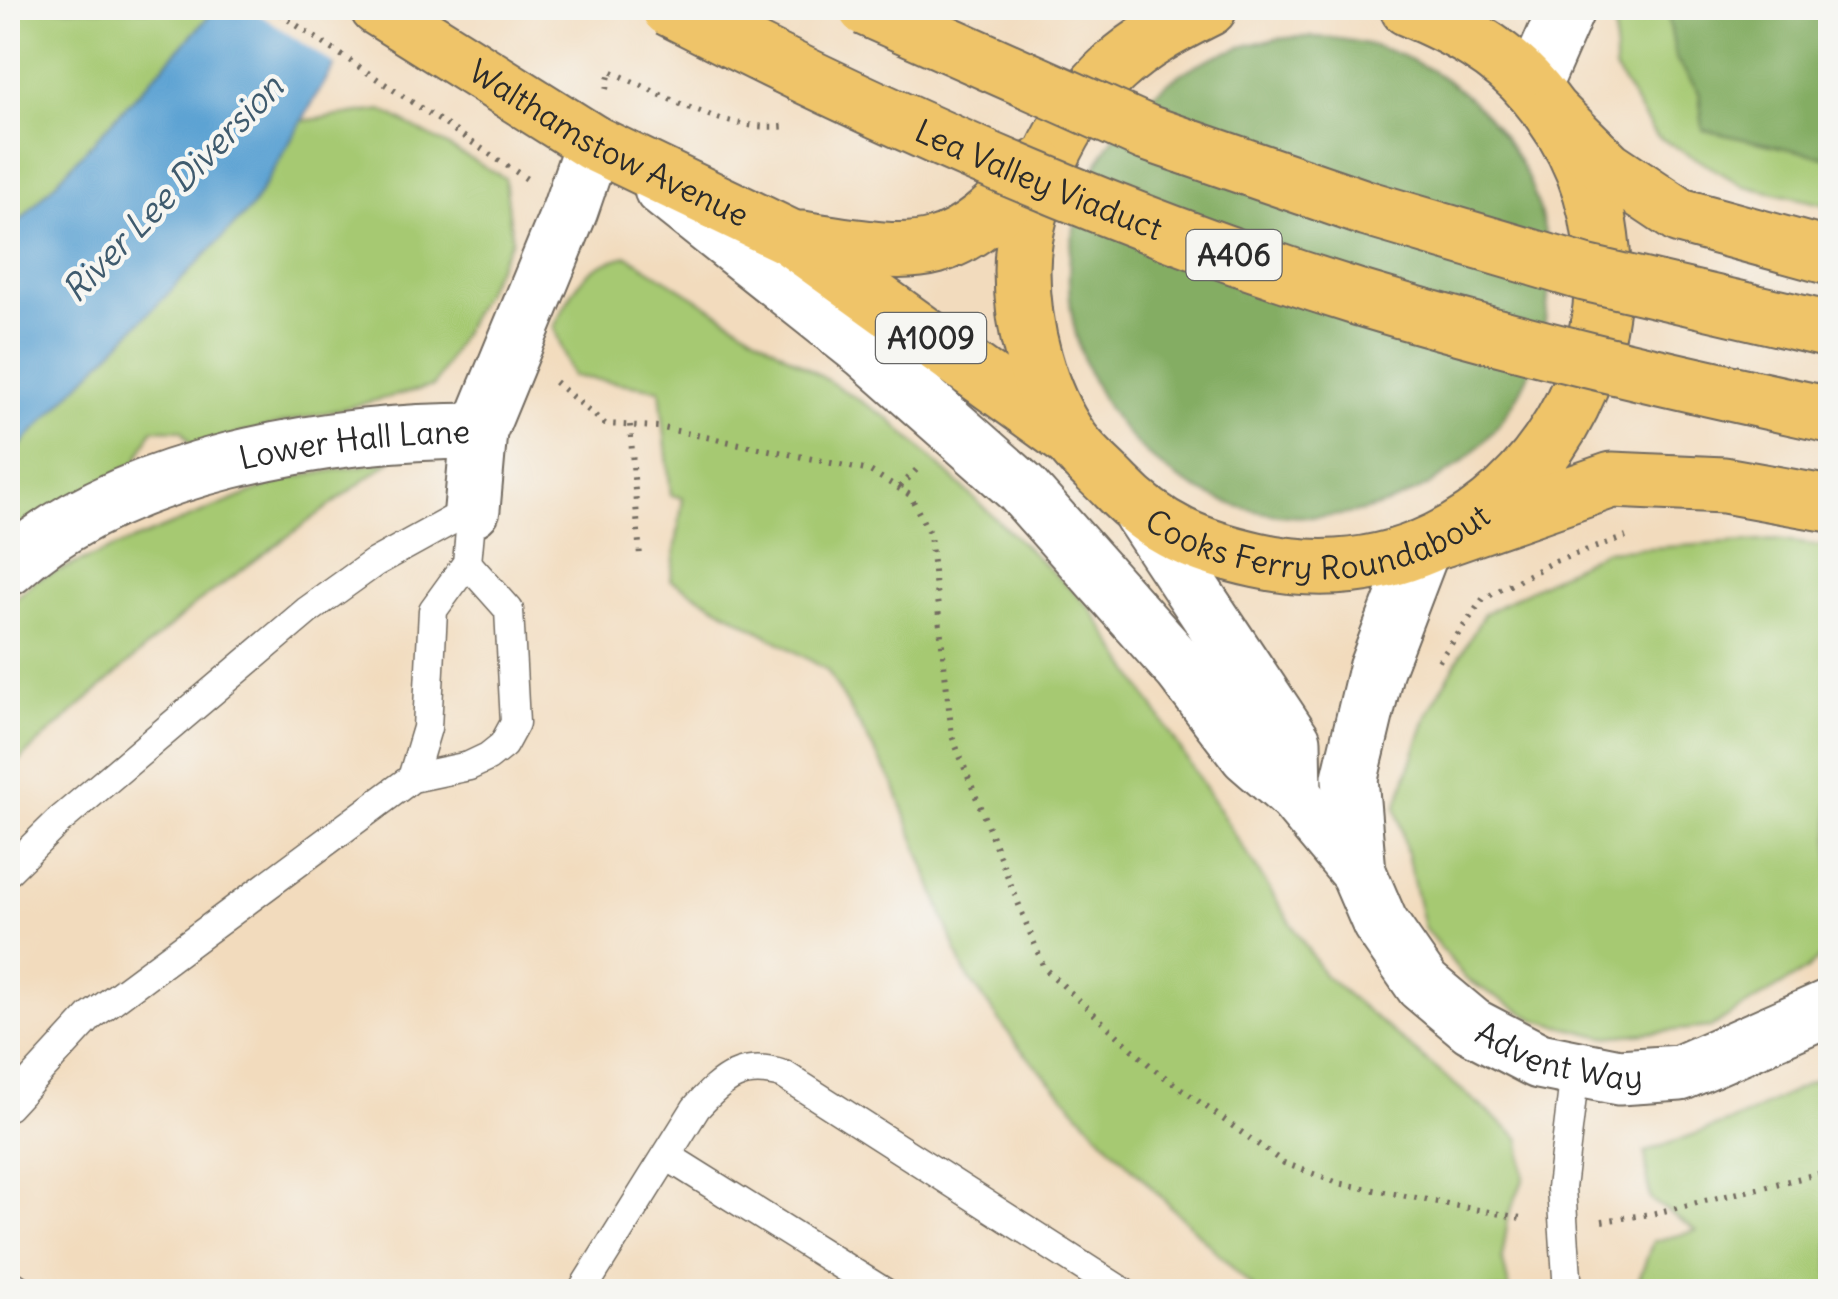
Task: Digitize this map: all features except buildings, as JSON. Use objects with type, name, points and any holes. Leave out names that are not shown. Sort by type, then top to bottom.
[{"type":"main road","name":"Walthamstow Avenue","points":[[378,8],[429,44],[608,151],[789,237]]},
{"type":"main road","name":"Lea Valley Viaduct","points":[[669,8],[843,97],[1146,224],[1360,298],[1622,370],[1830,414]]},
{"type":"main road","name":"A406","points":[[866,8],[1146,133],[1368,209],[1585,273],[1830,330]]},
{"type":"main road","name":"Cooks Ferry Roundabout","points":[[1210,8],[1155,35],[1110,70],[1050,155],[1028,222],[1022,267],[1024,311],[1036,366],[1071,440],[1141,513],[1201,547],[1300,570],[1373,563],[1433,544],[1508,495],[1546,453],[1582,390],[1602,314],[1599,224],[1574,151],[1542,101],[1470,35],[1408,8]]},
{"type":"main road","points":[[1542,101],[1608,168],[1680,216],[1830,257]]},
{"type":"main road","name":"A1009","points":[[789,237],[890,253],[952,244],[989,219],[1050,155]]},
{"type":"main road","name":"A1009","points":[[789,237],[1071,440]]},
{"type":"main road","points":[[1433,544],[1612,480],[1724,485],[1830,504]]},
{"type":"street","points":[[1542,101],[1567,8]]},
{"type":"street","points":[[608,151],[866,351],[1021,488],[1182,669],[1248,755],[1294,794],[1358,872]]},
{"type":"street","name":"Lower Hall Lane","points":[[8,568],[39,539],[156,482],[302,443],[418,431],[479,431],[508,351],[570,210],[608,151]]},
{"type":"street","points":[[472,509],[479,431]]},
{"type":"street","points":[[1141,513],[1293,741],[1294,794]]},
{"type":"street","points":[[1358,872],[1350,778],[1376,669],[1433,544]]},
{"type":"street","name":"Advent Way","points":[[1358,872],[1380,923],[1423,985],[1472,1026],[1540,1060],[1575,1071],[1619,1077],[1680,1073],[1830,1008]]},
{"type":"lane","points":[[412,778],[427,728],[434,610],[467,563],[472,509]]},
{"type":"lane","points":[[8,871],[60,821],[307,611],[374,563],[472,509]]},
{"type":"lane","points":[[8,1106],[90,1017],[412,778],[469,766],[503,744],[515,723],[509,610],[467,563]]},
{"type":"lane","points":[[581,1292],[696,1108],[718,1084],[741,1070],[764,1068],[784,1074],[1123,1292]]},
{"type":"lane","points":[[1568,1292],[1562,1224],[1565,1135],[1575,1071]]},
{"type":"lane","points":[[667,1156],[884,1292]]},
{"type":"lane","points":[[8,1282],[22,1292]]},
{"type":"path","points":[[271,8],[535,184]]},
{"type":"path","points":[[508,351],[544,372],[606,424],[630,425],[870,470],[910,495],[930,535],[943,686],[952,736],[1044,968],[1155,1070],[1284,1163],[1338,1183],[1517,1216]]},
{"type":"path","points":[[630,425],[640,557]]},
{"type":"path","points":[[1432,670],[1483,598],[1556,560],[1636,533]]},
{"type":"path","points":[[1601,1220],[1652,1214],[1830,1171]]},
{"type":"green space","points":[[8,8],[216,9],[8,234]]},
{"type":"green space","points":[[1615,8],[1830,8],[1830,206],[1744,186],[1655,135],[1615,70]]},
{"type":"green space","points":[[1667,8],[1830,8],[1830,158],[1703,130],[1699,92],[1676,59]]},
{"type":"green space","points":[[1309,37],[1356,42],[1401,55],[1442,77],[1479,107],[1509,144],[1531,185],[1544,230],[1549,277],[1544,324],[1531,369],[1509,410],[1479,447],[1442,477],[1401,499],[1356,512],[1309,517],[1262,512],[1217,499],[1176,477],[1139,447],[1109,410],[1087,369],[1074,324],[1069,277],[1074,230],[1087,185],[1109,144],[1139,107],[1176,77],[1217,55],[1262,42]]},
{"type":"green space","points":[[382,110],[505,178],[512,239],[434,386],[192,446],[182,430],[153,429],[135,463],[8,533],[8,458],[251,208],[302,121]]},
{"type":"green space","points":[[628,256],[888,418],[1090,607],[1324,975],[1520,1139],[1524,1178],[1509,1214],[1502,1258],[1510,1291],[1256,1291],[1114,1150],[1018,1046],[964,971],[893,782],[827,670],[671,580],[683,498],[671,495],[660,389],[572,376],[554,327],[589,272]]},
{"type":"green space","points":[[392,460],[193,606],[8,770],[8,605],[37,579],[286,479]]},
{"type":"green space","points":[[1776,540],[1830,547],[1830,949],[1805,971],[1711,1027],[1604,1037],[1536,1020],[1466,979],[1424,927],[1396,807],[1428,713],[1484,614],[1604,551]]},
{"type":"green space","points":[[1830,1072],[1830,1291],[1635,1291],[1653,1241],[1696,1231],[1650,1199],[1645,1152],[1743,1117]]},
{"type":"water","name":"River Lee Diversion","points":[[217,8],[368,8],[251,208],[8,458],[8,234]]},
{"type":"pier","points":[[250,8],[373,8],[339,68]]}]
